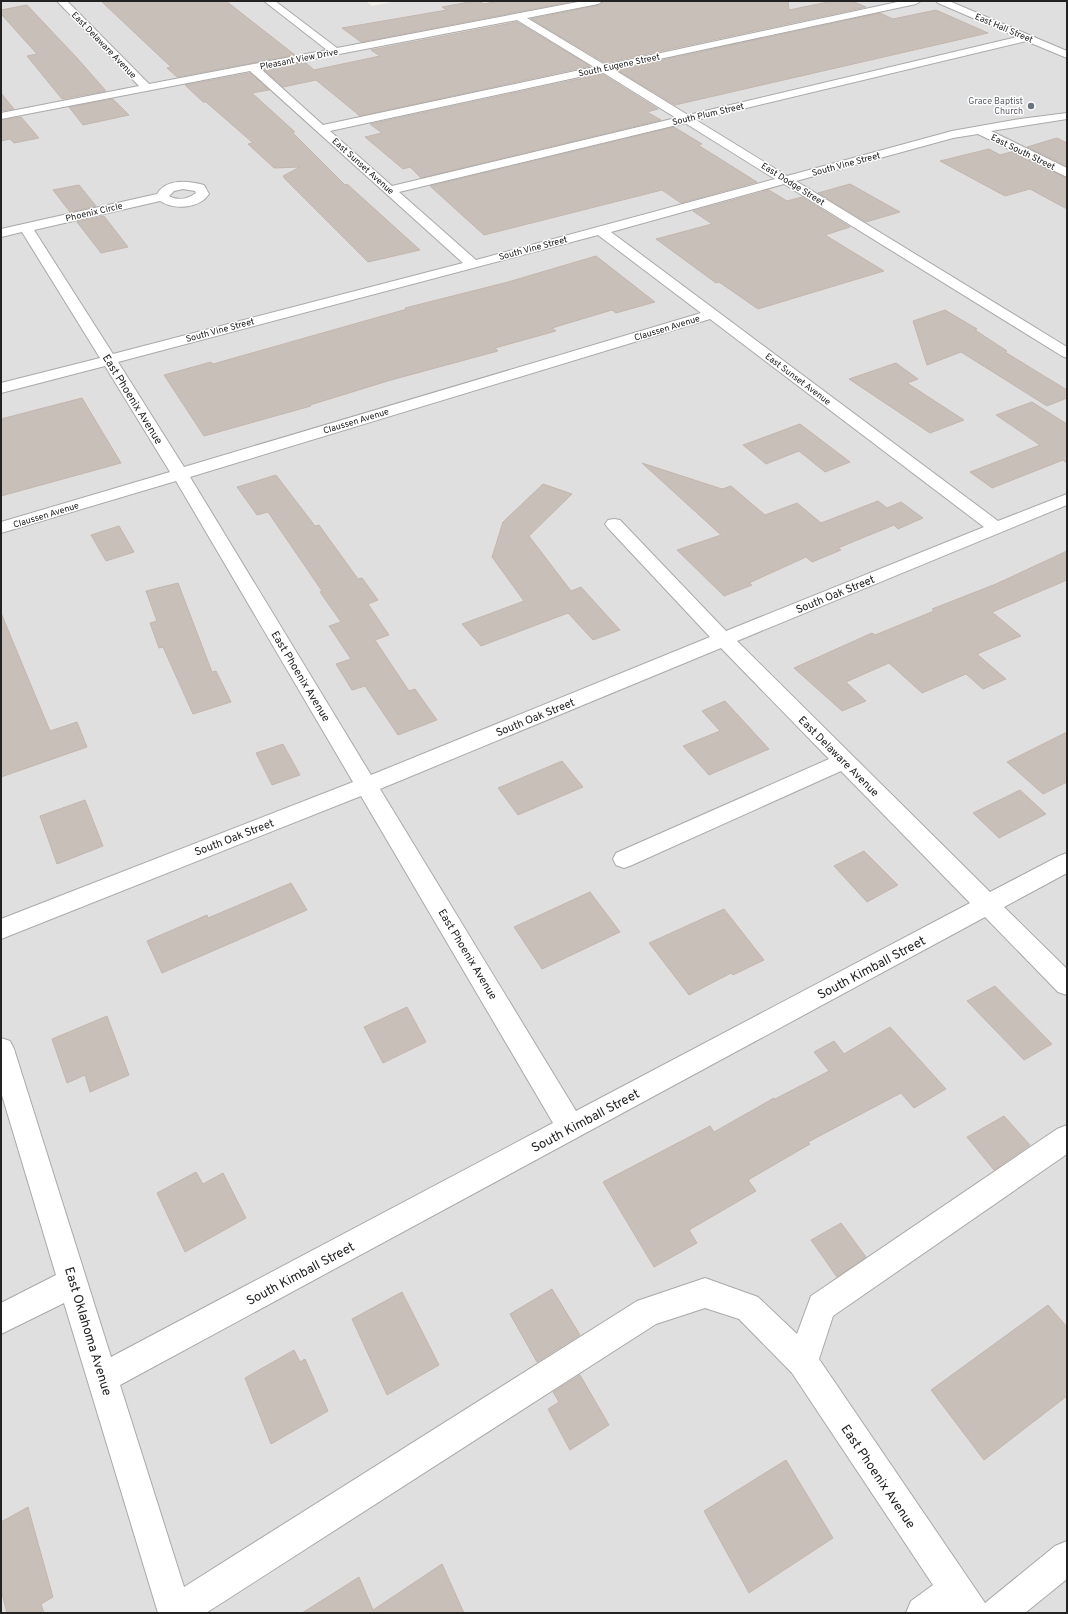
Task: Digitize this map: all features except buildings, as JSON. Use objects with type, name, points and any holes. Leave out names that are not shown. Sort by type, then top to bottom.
[{"type":"street","name":"East Delaware Avenue","points":[[62,1],[147,88]]},
{"type":"street","points":[[269,1],[336,52]]},
{"type":"street","name":"Pleasant View Drive","points":[[1,116],[598,1]]},
{"type":"street","name":"South Eugene Street","points":[[321,129],[916,1]]},
{"type":"street","name":"East Hall Street","points":[[941,1],[1067,55]]},
{"type":"street","name":"East Dodge Street","points":[[518,16],[1067,353]]},
{"type":"street","name":"South Plum Street","points":[[390,190],[1027,38]]},
{"type":"street","name":"East Sunset Avenue","points":[[253,68],[473,264]]},
{"type":"street","name":"South Vine Street","points":[[1,388],[473,264],[952,135],[1067,116]]},
{"type":"street","name":"East South Street","points":[[980,130],[1067,173]]},
{"type":"street","name":"Phoenix Circle","points":[[1,233],[162,197]]},
{"type":"street","name":"East Phoenix Avenue","points":[[26,228],[180,474],[571,1128]]},
{"type":"street","name":"East Sunset Avenue","points":[[600,230],[997,528]]},
{"type":"street","name":"Claussen Avenue","points":[[1,528],[712,314]]},
{"type":"street","name":"South Oak Street","points":[[1,929],[367,785],[1067,499]]},
{"type":"street","name":"East Delaware Avenue","points":[[614,524],[724,640],[1067,985]]},
{"type":"street","points":[[624,859],[844,761]]},
{"type":"street","name":"South Kimball Street","points":[[103,1378],[1067,862]]},
{"type":"street","name":"East Oklahoma Avenue","points":[[1,1049],[175,1613]]},
{"type":"street","points":[[803,1362],[821,1306],[1067,1138]]},
{"type":"street","points":[[1,1319],[74,1282]]},
{"type":"street","name":"East Phoenix Avenue","points":[[175,1613],[648,1312],[705,1293],[748,1307],[803,1362],[964,1601]]},
{"type":"street","points":[[998,1613],[1067,1558]]},
{"type":"street","points":[[923,1613],[964,1601]]},
{"type":"shaded area","points":[[1,1],[366,1],[372,6],[397,1],[1067,1],[1067,1613],[1,1613]]},
{"type":"place","name":"Grace Baptist Church","points":[[1031,106]]}]
